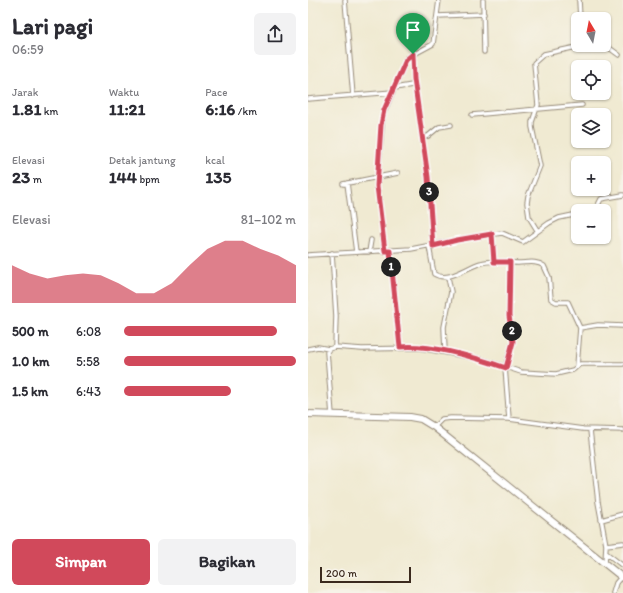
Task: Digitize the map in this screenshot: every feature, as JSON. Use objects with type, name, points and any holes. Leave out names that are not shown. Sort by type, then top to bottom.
[{"type":"main road","points":[[308,414],[332,411],[395,416],[421,419],[437,423],[622,578]]},
{"type":"street","points":[[345,0],[353,96]]},
{"type":"street","points":[[385,251],[380,212],[378,176],[381,125],[384,110],[406,60],[413,54],[427,48],[432,44],[438,16],[439,0]]},
{"type":"street","points":[[483,0],[484,52]]},
{"type":"street","points":[[579,0],[580,12]]},
{"type":"street","points":[[438,16],[484,14]]},
{"type":"street","points":[[538,230],[529,217],[527,203],[528,196],[540,166],[532,127],[539,98],[534,63],[544,54],[571,48]]},
{"type":"street","points":[[611,49],[619,55]]},
{"type":"street","points":[[413,54],[414,79],[428,177],[431,246],[434,274],[448,277],[482,263],[494,262],[534,262],[544,266],[549,276],[551,299],[556,302],[568,302],[580,328],[577,366]]},
{"type":"street","points":[[308,99],[353,96],[394,90],[412,85]]},
{"type":"street","points":[[472,115],[582,105]]},
{"type":"street","points":[[422,137],[428,136],[439,127],[451,125]]},
{"type":"street","points":[[356,252],[345,184],[398,173]]},
{"type":"street","points":[[598,204],[601,199],[623,195]]},
{"type":"street","points":[[308,255],[390,251],[431,246],[457,240],[502,233],[523,242],[538,230],[559,218],[571,215]]},
{"type":"street","points":[[492,234],[494,262]]},
{"type":"street","points":[[369,252],[371,240]]},
{"type":"street","points":[[390,251],[400,347]]},
{"type":"street","points":[[332,253],[336,316],[335,347]]},
{"type":"street","points":[[509,419],[506,368],[513,342],[509,316],[510,262]]},
{"type":"street","points":[[445,352],[444,327],[451,292],[448,277]]},
{"type":"street","points":[[580,328],[598,325],[623,326]]},
{"type":"street","points":[[308,349],[318,347],[329,349],[335,347],[362,349],[411,346],[481,359],[521,372],[556,374],[573,370],[577,366],[586,364],[623,364]]},
{"type":"street","points":[[329,349],[327,356],[332,411]]},
{"type":"street","points":[[437,423],[451,418],[509,419],[590,430],[623,430]]},
{"type":"street","points":[[590,430],[601,520],[606,545],[605,563]]},
{"type":"street","points":[[601,520],[623,514]]},
{"type":"street","points":[[606,545],[623,543]]},
{"type":"street","points":[[606,553],[623,566]]},
{"type":"street","points":[[613,593],[616,583],[622,578]]},
{"type":"route","points":[[413,54],[414,79],[428,177],[433,246],[492,234],[494,262],[510,262],[509,316],[513,342],[506,368],[481,359],[442,351],[411,346],[400,347],[390,251],[385,251],[377,186],[381,125],[384,110],[394,92],[407,58],[413,54]]}]
